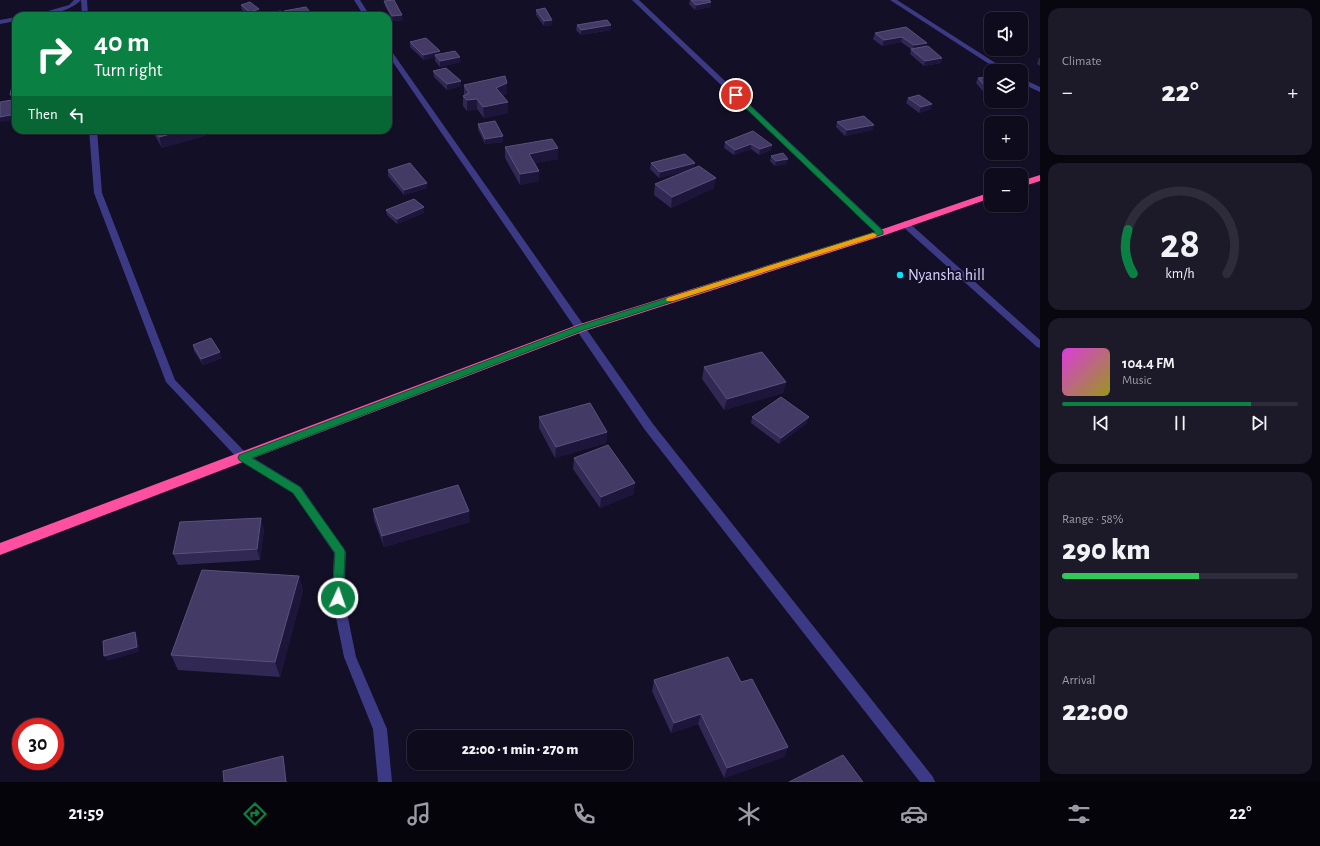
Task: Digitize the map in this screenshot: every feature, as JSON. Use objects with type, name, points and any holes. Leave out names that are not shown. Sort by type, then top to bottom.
[{"type":"highway","points":[[1028,182],[1040,178]]},
{"type":"highway","points":[[0,549],[243,458],[581,328],[984,197]]},
{"type":"street","points":[[49,12],[71,6],[78,0]]},
{"type":"street","points":[[84,0],[85,12]]},
{"type":"street","points":[[357,0],[364,12]]},
{"type":"street","points":[[636,0],[881,232]]},
{"type":"street","points":[[893,0],[994,64]]},
{"type":"street","points":[[0,22],[12,20]]},
{"type":"street","points":[[392,56],[649,427],[928,782]]},
{"type":"street","points":[[1028,84],[1040,90]]},
{"type":"street","points":[[94,134],[98,193],[172,382],[243,458],[297,490],[340,552],[338,598],[350,658],[380,730],[385,782]]},
{"type":"street","points":[[905,224],[1040,344]]},
{"type":"building","points":[[394,0],[402,15],[392,16],[392,12],[390,12],[384,1]]},
{"type":"building","points":[[691,0],[709,0],[711,2],[696,5]]},
{"type":"building","points":[[250,2],[259,9],[250,12],[241,5]]},
{"type":"building","points":[[306,7],[310,12],[285,12],[284,11]]},
{"type":"building","points":[[545,8],[552,20],[544,21],[536,10]]},
{"type":"building","points":[[607,20],[611,25],[581,30],[577,25]]},
{"type":"building","points":[[906,27],[927,43],[914,45],[902,37],[884,40],[875,33]]},
{"type":"building","points":[[426,38],[440,51],[423,55],[410,42]]},
{"type":"building","points":[[928,46],[942,58],[925,61],[911,49]]},
{"type":"building","points":[[455,51],[460,57],[440,61],[435,55]]},
{"type":"building","points":[[446,68],[461,81],[447,84],[433,71]]},
{"type":"building","points":[[505,76],[507,83],[496,88],[508,102],[483,107],[477,99],[467,100],[463,96],[469,93],[464,85]]},
{"type":"building","points":[[978,78],[984,78],[984,85]]},
{"type":"building","points":[[919,95],[932,104],[921,107],[908,98]]},
{"type":"building","points":[[12,100],[12,115],[0,117],[0,102]]},
{"type":"building","points":[[864,116],[874,125],[847,130],[837,122]]},
{"type":"building","points":[[495,121],[503,136],[485,139],[478,124]]},
{"type":"building","points":[[753,131],[772,145],[760,149],[751,144],[735,150],[725,142]]},
{"type":"building","points":[[157,134],[170,134],[159,137]]},
{"type":"building","points":[[552,139],[558,148],[529,154],[539,171],[520,174],[505,147]]},
{"type":"building","points":[[783,153],[788,159],[776,161],[771,156]]},
{"type":"building","points":[[685,154],[695,163],[660,172],[651,163]]},
{"type":"building","points":[[410,163],[427,183],[404,190],[388,170]]},
{"type":"building","points":[[699,166],[716,178],[672,197],[655,184]]},
{"type":"building","points":[[414,199],[424,207],[397,219],[386,210]]},
{"type":"building","points":[[211,338],[220,352],[201,359],[193,345]]},
{"type":"building","points":[[762,352],[786,382],[727,399],[704,367]]},
{"type":"building","points":[[781,397],[809,417],[781,438],[752,417]]},
{"type":"building","points":[[590,403],[607,432],[556,447],[539,417]]},
{"type":"building","points":[[608,445],[635,483],[601,497],[574,458]]},
{"type":"building","points":[[458,485],[469,511],[382,536],[373,509]]},
{"type":"building","points":[[261,518],[257,549],[173,554],[180,522]]},
{"type":"building","points":[[202,570],[299,576],[275,662],[171,655]]},
{"type":"building","points":[[135,632],[137,647],[104,656],[103,641]]},
{"type":"building","points":[[728,657],[741,682],[752,679],[788,747],[727,768],[701,714],[674,723],[654,680]]},
{"type":"building","points":[[843,755],[863,782],[789,782]]},
{"type":"building","points":[[283,756],[286,782],[224,782],[223,771]]},
{"type":"slow traffic","points":[[670,300],[873,235]]},
{"type":"place","name":"Nyansha hill","points":[[900,275]]},
{"type":"route","points":[[338,598],[340,552],[297,490],[243,458],[581,328],[881,232],[736,95]]}]
